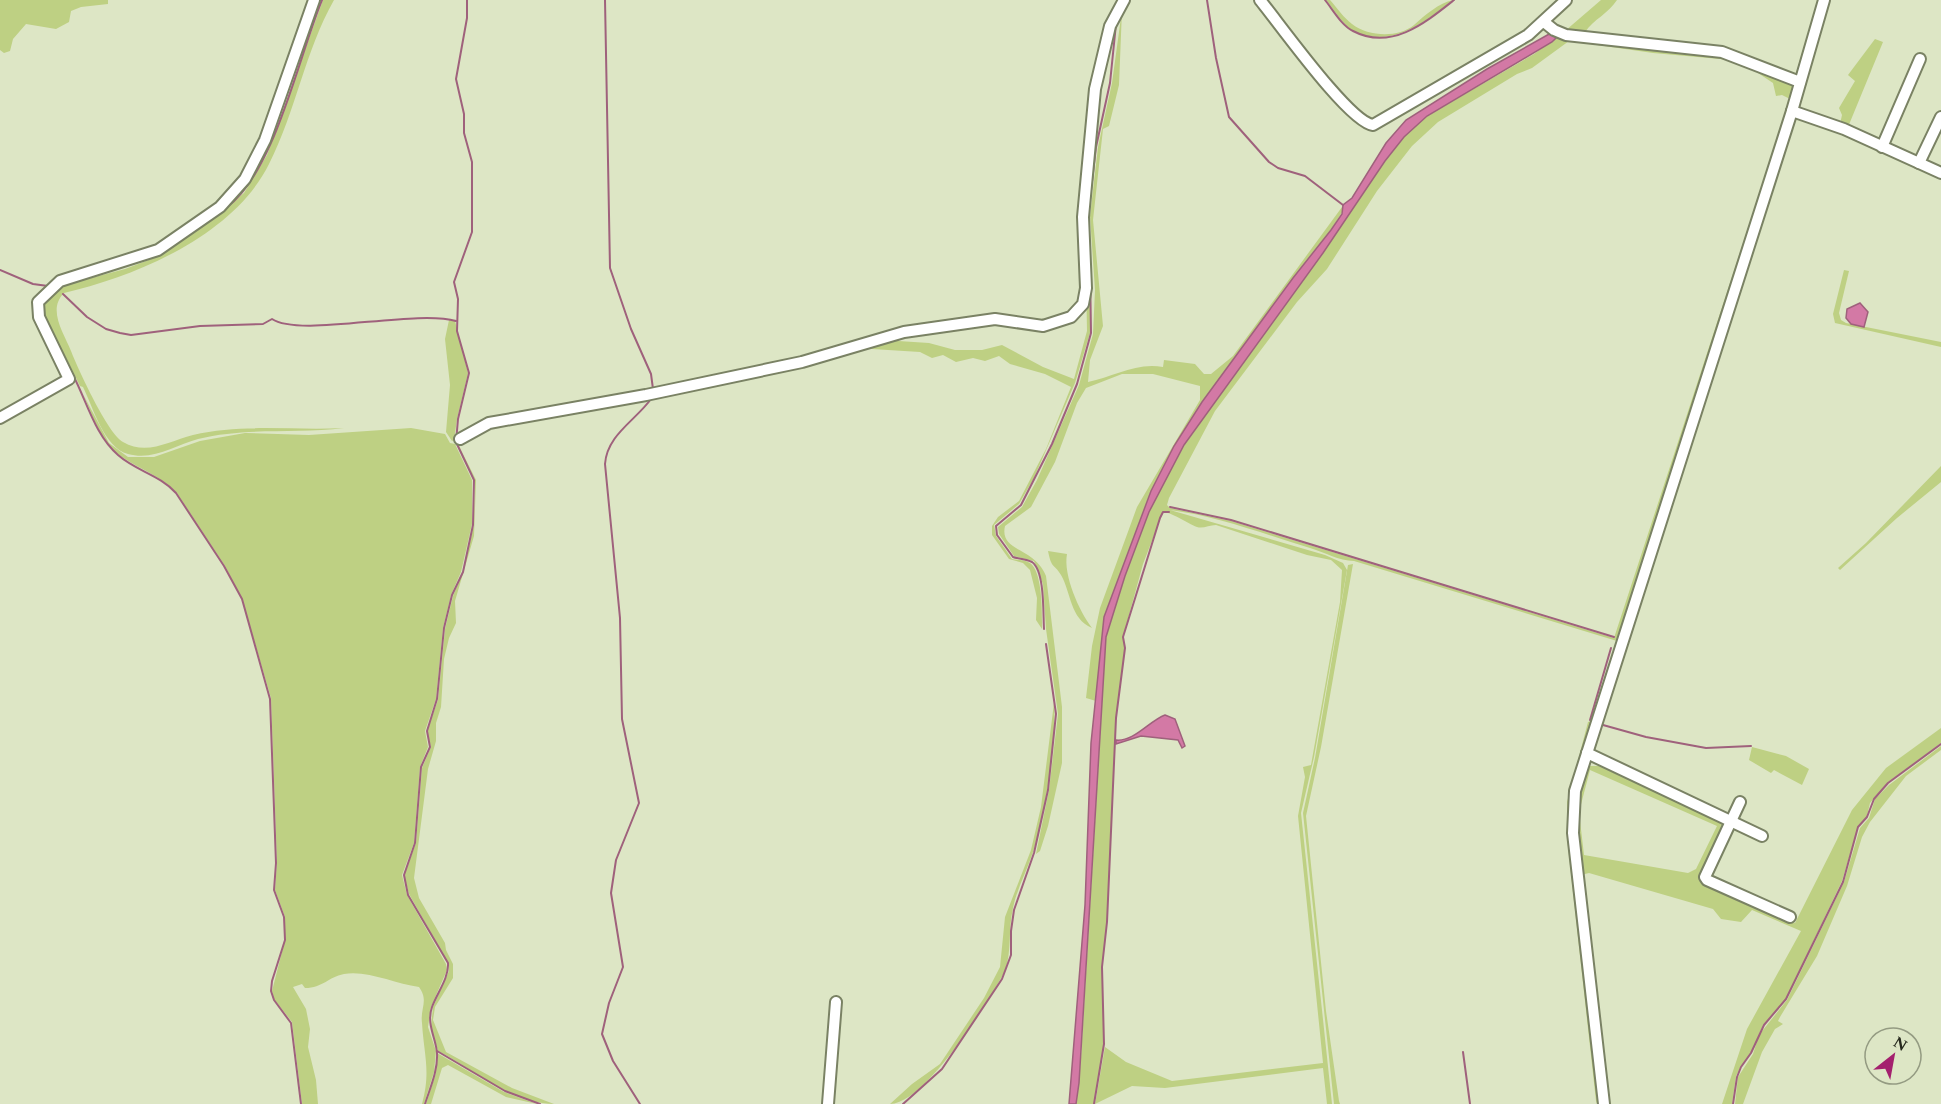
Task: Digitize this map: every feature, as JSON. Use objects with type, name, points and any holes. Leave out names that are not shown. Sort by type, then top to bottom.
[{"type":"street","points":[[0,418],[69,380],[39,317],[37,309],[42,296],[60,281],[158,250],[220,207],[245,179],[265,140],[314,0]]},
{"type":"street","points":[[460,439],[489,423],[646,395],[802,362],[904,332],[995,319],[1043,326],[1071,317],[1083,304],[1086,288],[1083,217],[1095,89],[1110,26],[1124,0]]},
{"type":"street","points":[[1260,0],[1330,89],[1363,121],[1373,125],[1496,54],[1544,22],[1566,0]]},
{"type":"street","points":[[1604,1104],[1572,822],[1575,791],[1792,111],[1824,0]]},
{"type":"street","points":[[1544,22],[1554,30],[1566,35],[1735,55],[1800,81]]},
{"type":"street","points":[[1882,147],[1920,59]]},
{"type":"street","points":[[1792,111],[1844,129],[1941,173]]},
{"type":"street","points":[[1919,163],[1941,117]]},
{"type":"street","points":[[1587,753],[1762,836]]},
{"type":"street","points":[[1740,802],[1706,874],[1707,880],[1790,917]]},
{"type":"street","points":[[828,1104],[836,1002]]},
{"type":"green space","points":[[0,0],[108,0],[108,4],[81,7],[71,11],[69,22],[56,29],[26,24],[13,39],[10,51],[4,53],[0,50]]},
{"type":"green space","points":[[323,0],[334,0],[315,40],[278,144],[269,164],[253,189],[232,212],[208,232],[181,249],[122,276],[64,293],[59,300],[57,314],[61,329],[94,400],[117,437],[132,446],[149,448],[193,435],[231,429],[344,428],[216,435],[156,454],[138,456],[128,454],[112,444],[100,426],[83,387],[80,386],[44,314],[44,302],[61,286],[125,269],[154,258],[199,229],[244,193],[267,155]]},
{"type":"green space","points":[[1326,0],[1330,0],[1346,19],[1359,28],[1375,33],[1392,34],[1407,29],[1427,13],[1453,0],[1431,17],[1407,31],[1382,37],[1355,32],[1343,22]]},
{"type":"green space","points":[[1601,0],[1617,0],[1585,32],[1729,50],[1793,74],[1796,73],[1818,0],[1821,0],[1799,74],[1793,76],[1748,58],[1565,31]]},
{"type":"green space","points":[[1122,10],[1119,85],[1109,126],[1103,129],[1093,220],[1103,326],[1090,360],[1088,382],[1134,368],[1163,367],[1164,360],[1195,364],[1204,374],[1211,374],[1233,356],[1342,207],[1344,209],[1331,230],[1202,402],[1174,446],[1151,491],[1104,617],[1096,701],[1086,698],[1092,646],[1100,608],[1137,507],[1200,400],[1200,386],[1153,374],[1122,374],[1086,388],[1077,403],[1055,462],[1031,507],[1005,526],[1007,541],[1034,560],[1046,576],[1062,707],[1062,763],[1048,826],[1040,851],[1036,854],[1049,790],[1058,714],[1046,629],[1043,584],[1034,561],[1014,556],[999,534],[998,527],[1022,507],[1037,480],[1079,385],[1093,334],[1095,290],[1090,216],[1098,147],[1112,83]]},
{"type":"green space","points":[[1557,37],[1729,55],[1795,85],[1796,89],[1617,641],[1354,561],[1337,558],[1240,526],[1205,516],[1170,510],[1325,555],[1343,563],[1347,570],[1314,757],[1301,813],[1332,1104],[1327,1104],[1323,1068],[1165,1088],[1132,1086],[1095,1104],[1105,1047],[1126,1062],[1172,1081],[1323,1063],[1298,816],[1305,777],[1303,767],[1311,765],[1340,602],[1342,570],[1331,560],[1307,555],[1216,525],[1197,527],[1163,512],[1143,564],[1123,637],[1125,648],[1116,718],[1107,922],[1102,967],[1104,1044],[1094,1104],[1076,1104],[1081,1058],[1106,637],[1125,576],[1149,512],[1184,445],[1404,137],[1427,116],[1534,54]],"holes":[[[1569,41],[1653,53],[1731,60],[1749,67],[1773,83],[1776,96],[1782,95],[1790,99],[1614,638],[1231,521],[1170,508],[1167,505],[1215,411],[1297,302],[1327,269],[1377,191],[1412,146],[1438,122],[1517,74],[1532,68]]]},
{"type":"green space","points":[[1875,39],[1883,42],[1848,127],[1840,124],[1842,115],[1839,108],[1855,81],[1848,75]]},
{"type":"green space","points":[[1093,126],[1097,127],[1087,216],[1091,290],[1090,333],[1075,383],[1034,478],[1019,504],[994,525],[996,536],[1012,559],[1028,562],[1034,568],[1040,584],[1042,629],[1036,620],[1037,598],[1030,570],[1023,563],[1009,559],[992,535],[992,526],[998,517],[1019,501],[1046,449],[1071,387],[1045,374],[1010,364],[999,356],[985,361],[973,358],[956,362],[943,355],[932,358],[920,352],[856,348],[883,340],[929,343],[955,350],[982,350],[1002,345],[1043,367],[1074,379],[1087,331],[1085,225]]},
{"type":"green space","points":[[1844,270],[1849,271],[1839,313],[1841,320],[1846,323],[1941,342],[1941,347],[1835,323],[1833,314]]},
{"type":"green space","points":[[449,320],[455,321],[468,373],[452,441],[446,432],[450,385],[445,339]]},
{"type":"green space","points":[[83,394],[109,443],[128,457],[154,457],[200,441],[245,433],[309,435],[411,428],[445,434],[450,443],[455,444],[472,480],[472,524],[461,572],[451,595],[443,628],[436,699],[425,731],[428,747],[420,767],[414,843],[402,875],[407,895],[446,964],[447,970],[431,1007],[428,1027],[436,1051],[434,1072],[424,1104],[422,1104],[426,1064],[422,992],[419,987],[353,973],[338,975],[311,988],[305,988],[302,984],[293,987],[306,1009],[310,1029],[308,1047],[316,1080],[318,1104],[302,1104],[292,1022],[274,999],[272,991],[285,940],[285,917],[275,890],[277,862],[271,698],[242,599],[225,566],[177,493],[164,482],[129,462],[108,445],[98,429]]},
{"type":"green space","points":[[457,442],[476,480],[474,536],[455,601],[456,623],[449,638],[444,659],[441,707],[436,723],[436,741],[428,769],[414,878],[419,898],[445,943],[453,964],[453,978],[435,1007],[433,1020],[446,1052],[512,1088],[554,1104],[538,1102],[508,1092],[438,1051],[431,1027],[433,1007],[449,971],[448,963],[409,894],[404,875],[416,843],[422,768],[431,747],[427,731],[438,700],[445,629],[453,596],[463,572],[474,525],[475,480]]},
{"type":"green space","points":[[1941,466],[1941,482],[1840,570],[1838,568],[1866,543]]},
{"type":"green space","points":[[1048,551],[1067,554],[1067,572],[1073,592],[1092,628],[1085,624],[1075,612],[1064,582],[1052,564]]},
{"type":"green space","points":[[1353,564],[1321,747],[1306,816],[1326,1011],[1340,1104],[1334,1104],[1303,813],[1315,758],[1348,565]]},
{"type":"green space","points":[[1054,703],[1054,738],[1046,799],[1033,852],[1013,908],[1005,971],[971,1026],[938,1070],[904,1100],[890,1104],[912,1084],[940,1064],[984,998],[1000,967],[1005,917],[1031,850],[1041,807]]},
{"type":"green space","points":[[1588,722],[1594,722],[1574,783],[1583,940],[1602,1104],[1597,1104],[1596,1101],[1567,838],[1567,802]]},
{"type":"green space","points":[[1941,728],[1941,743],[1887,783],[1870,803],[1867,816],[1858,827],[1842,881],[1786,999],[1763,1025],[1751,1053],[1741,1066],[1736,1076],[1732,1104],[1722,1104],[1747,1029],[1801,931],[1752,910],[1741,922],[1721,919],[1713,909],[1589,873],[1581,875],[1577,820],[1580,794],[1588,766],[1599,766],[1720,821],[1725,825],[1703,881],[1795,923],[1852,810],[1886,768]],"holes":[[[1590,770],[1717,826],[1696,869],[1688,873],[1584,855],[1579,812]]]},
{"type":"green space","points":[[1941,746],[1941,750],[1906,776],[1870,822],[1862,837],[1847,886],[1817,956],[1778,1021],[1783,1024],[1775,1029],[1762,1052],[1743,1104],[1735,1104],[1738,1077],[1753,1054],[1759,1035],[1787,1000],[1844,882],[1860,828],[1869,818],[1875,799],[1889,785]]},
{"type":"green space","points":[[1752,747],[1786,756],[1809,769],[1802,785],[1774,770],[1771,773],[1749,760]]},
{"type":"green space","points":[[437,1053],[504,1092],[537,1104],[506,1097],[448,1065],[442,1068],[431,1104],[426,1104],[436,1073]]},
{"type":"shaded area","points":[[1551,33],[1557,37],[1552,42],[1427,116],[1404,137],[1184,445],[1149,512],[1125,576],[1106,637],[1079,1083],[1076,1104],[1069,1104],[1085,905],[1091,743],[1104,617],[1151,491],[1174,446],[1202,402],[1331,230],[1342,214],[1343,205],[1352,198],[1386,143],[1406,120],[1487,69]]},
{"type":"shaded area","points":[[1860,303],[1868,312],[1864,327],[1851,324],[1846,318],[1847,309]]},
{"type":"shaded area","points":[[1165,715],[1175,719],[1185,746],[1182,748],[1178,740],[1141,736],[1116,744],[1116,740],[1135,735]]},
{"type":"waterway","points":[[227,207],[244,190],[259,168],[272,141],[322,0]]},
{"type":"waterway","points":[[425,1104],[437,1060],[430,1013],[445,980],[448,963],[408,895],[404,875],[415,843],[421,767],[430,747],[427,731],[437,699],[444,628],[452,595],[463,572],[473,525],[474,480],[456,442],[458,419],[469,373],[457,331],[458,299],[454,282],[472,232],[472,162],[464,133],[464,114],[456,79],[467,18],[467,0]]},
{"type":"waterway","points":[[605,0],[610,268],[631,329],[651,374],[653,389]]},
{"type":"waterway","points":[[1207,0],[1216,58],[1229,117],[1269,162],[1278,168],[1305,176],[1343,205]]},
{"type":"waterway","points":[[1325,0],[1349,29],[1367,36],[1381,38],[1407,32],[1454,0]]},
{"type":"waterway","points":[[1089,208],[1096,147],[1110,83],[1116,24]]},
{"type":"waterway","points":[[86,278],[152,257]]},
{"type":"waterway","points":[[1044,629],[1041,583],[1036,567],[1030,561],[1013,557],[997,535],[996,526],[1021,505],[1052,444],[1077,384],[1091,333],[1090,268]]},
{"type":"waterway","points":[[0,270],[33,284],[48,286]]},
{"type":"waterway","points":[[63,294],[87,317],[106,329],[131,335],[200,326],[263,324],[272,319],[286,324],[307,326],[414,318],[456,321]]},
{"type":"waterway","points":[[73,375],[103,438],[118,455],[163,482],[176,493],[224,566],[242,599],[270,699],[276,863],[274,890],[284,917],[285,940],[271,991],[274,1000],[291,1023],[301,1104]]},
{"type":"waterway","points":[[640,1104],[613,1061],[602,1034],[609,1003],[623,967],[611,893],[616,860],[639,803],[622,719],[620,618],[605,464],[616,436],[651,399]]},
{"type":"waterway","points":[[1170,507],[1231,520],[1614,637]]},
{"type":"waterway","points":[[1094,1104],[1104,1044],[1102,967],[1107,922],[1116,718],[1125,648],[1123,637],[1160,518],[1163,512],[1169,512]]},
{"type":"waterway","points":[[903,1104],[942,1069],[1002,979],[1011,955],[1014,910],[1034,853],[1048,790],[1056,714],[1046,644]]},
{"type":"waterway","points":[[1590,720],[1611,648]]},
{"type":"waterway","points":[[1603,725],[1646,737],[1706,748],[1751,746]]},
{"type":"waterway","points":[[1733,1104],[1741,1067],[1751,1053],[1764,1025],[1786,999],[1843,882],[1858,827],[1867,817],[1874,799],[1888,783],[1941,744]]},
{"type":"waterway","points":[[437,1051],[505,1091],[540,1104]]},
{"type":"waterway","points":[[1463,1052],[1470,1104]]}]
